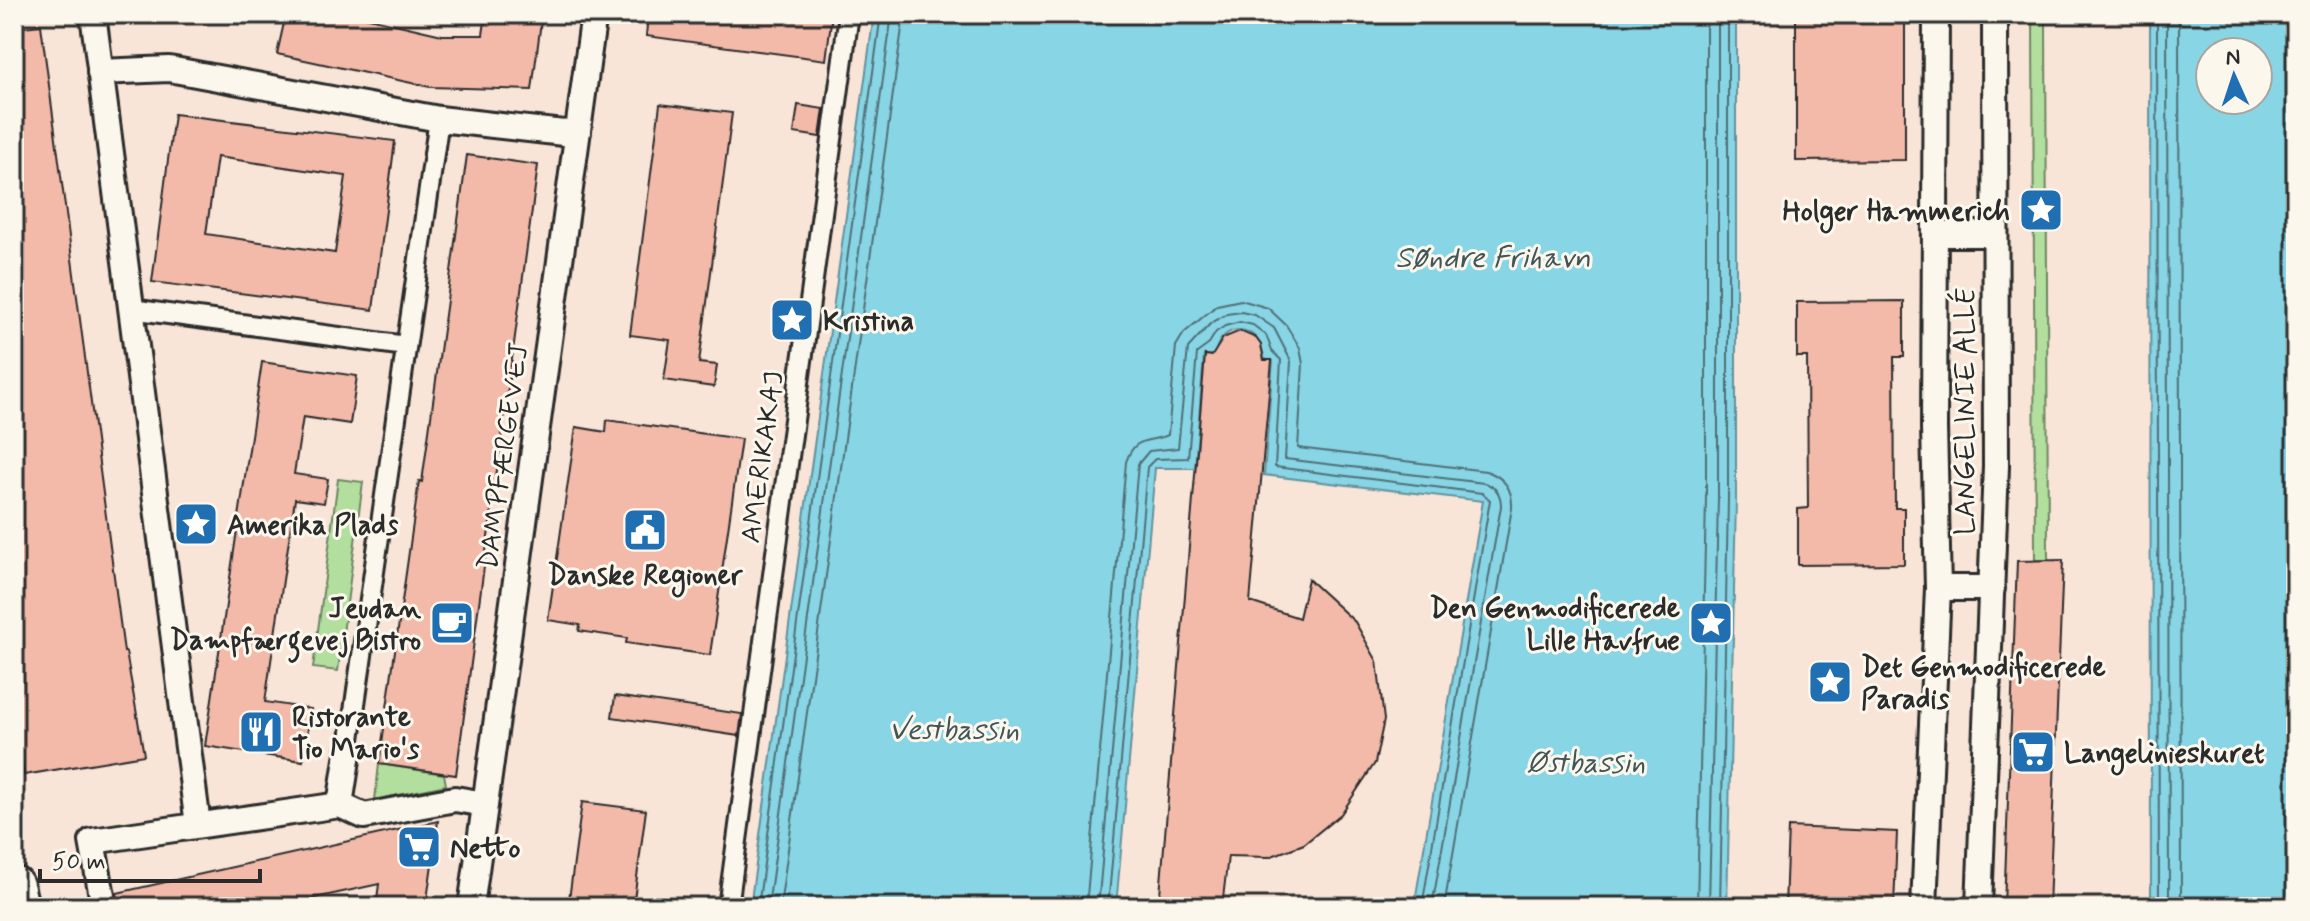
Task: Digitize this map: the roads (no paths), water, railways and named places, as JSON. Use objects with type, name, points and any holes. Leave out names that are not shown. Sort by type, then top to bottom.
[{"type":"main road","points":[[14,886],[19,907]]},
{"type":"street","points":[[93,14],[198,825]]},
{"type":"street","name":"DAMPFÆRGEVEJ","points":[[471,907],[594,14]]},
{"type":"street","name":"AMERIKAKAJ","points":[[728,907],[849,14]]},
{"type":"street","name":"LANGELINIE ALLÉ","points":[[1924,907],[1938,588],[1934,428],[1936,14]]},
{"type":"street","name":"LANGELINIE ALLÉ","points":[[1979,907],[1996,466],[1995,14]]},
{"type":"street","points":[[100,72],[169,69],[439,119],[564,133],[578,131]]},
{"type":"street","points":[[340,805],[439,119]]},
{"type":"street","points":[[1935,234],[1995,234]]},
{"type":"street","points":[[131,309],[406,346]]},
{"type":"street","points":[[1938,588],[1992,588]]},
{"type":"street","points":[[104,907],[92,841],[340,805],[364,816],[455,799],[485,804]]},
{"type":"water","points":[[874,14],[1736,14],[1736,499],[1727,907],[1414,907],[1483,501],[1264,475],[1273,361],[1264,359],[1256,338],[1240,330],[1224,336],[1215,355],[1204,355],[1195,468],[1155,468],[1116,907],[750,907]]},
{"type":"water","points":[[2150,14],[2296,14],[2296,907],[2151,907]]},
{"type":"place","name":"Holger Hammerich","points":[[2041,210]]},
{"type":"place","name":"Kristina","points":[[792,320]]},
{"type":"place","name":"Amerika Plads","points":[[196,524]]},
{"type":"place","name":"Danske Regioner","points":[[645,530]]},
{"type":"place","name":"Jeudan Dampfærgevej Bistro","points":[[452,623]]},
{"type":"place","name":"Den Genmodificerede Lille Havfrue","points":[[1711,623]]},
{"type":"place","name":"Det Genmodificerede Paradis","points":[[1830,682]]},
{"type":"place","name":"Ristorante Tio Mario's","points":[[261,732]]},
{"type":"place","name":"Langelinieskuret","points":[[2033,752]]},
{"type":"place","name":"Netto","points":[[419,847]]},
{"type":"water label","name":"Søndre Frihavn","points":[[1493,257]]},
{"type":"water label","name":"Vestbassin","points":[[954,729]]},
{"type":"water label","name":"Østbassin","points":[[1586,762]]}]
